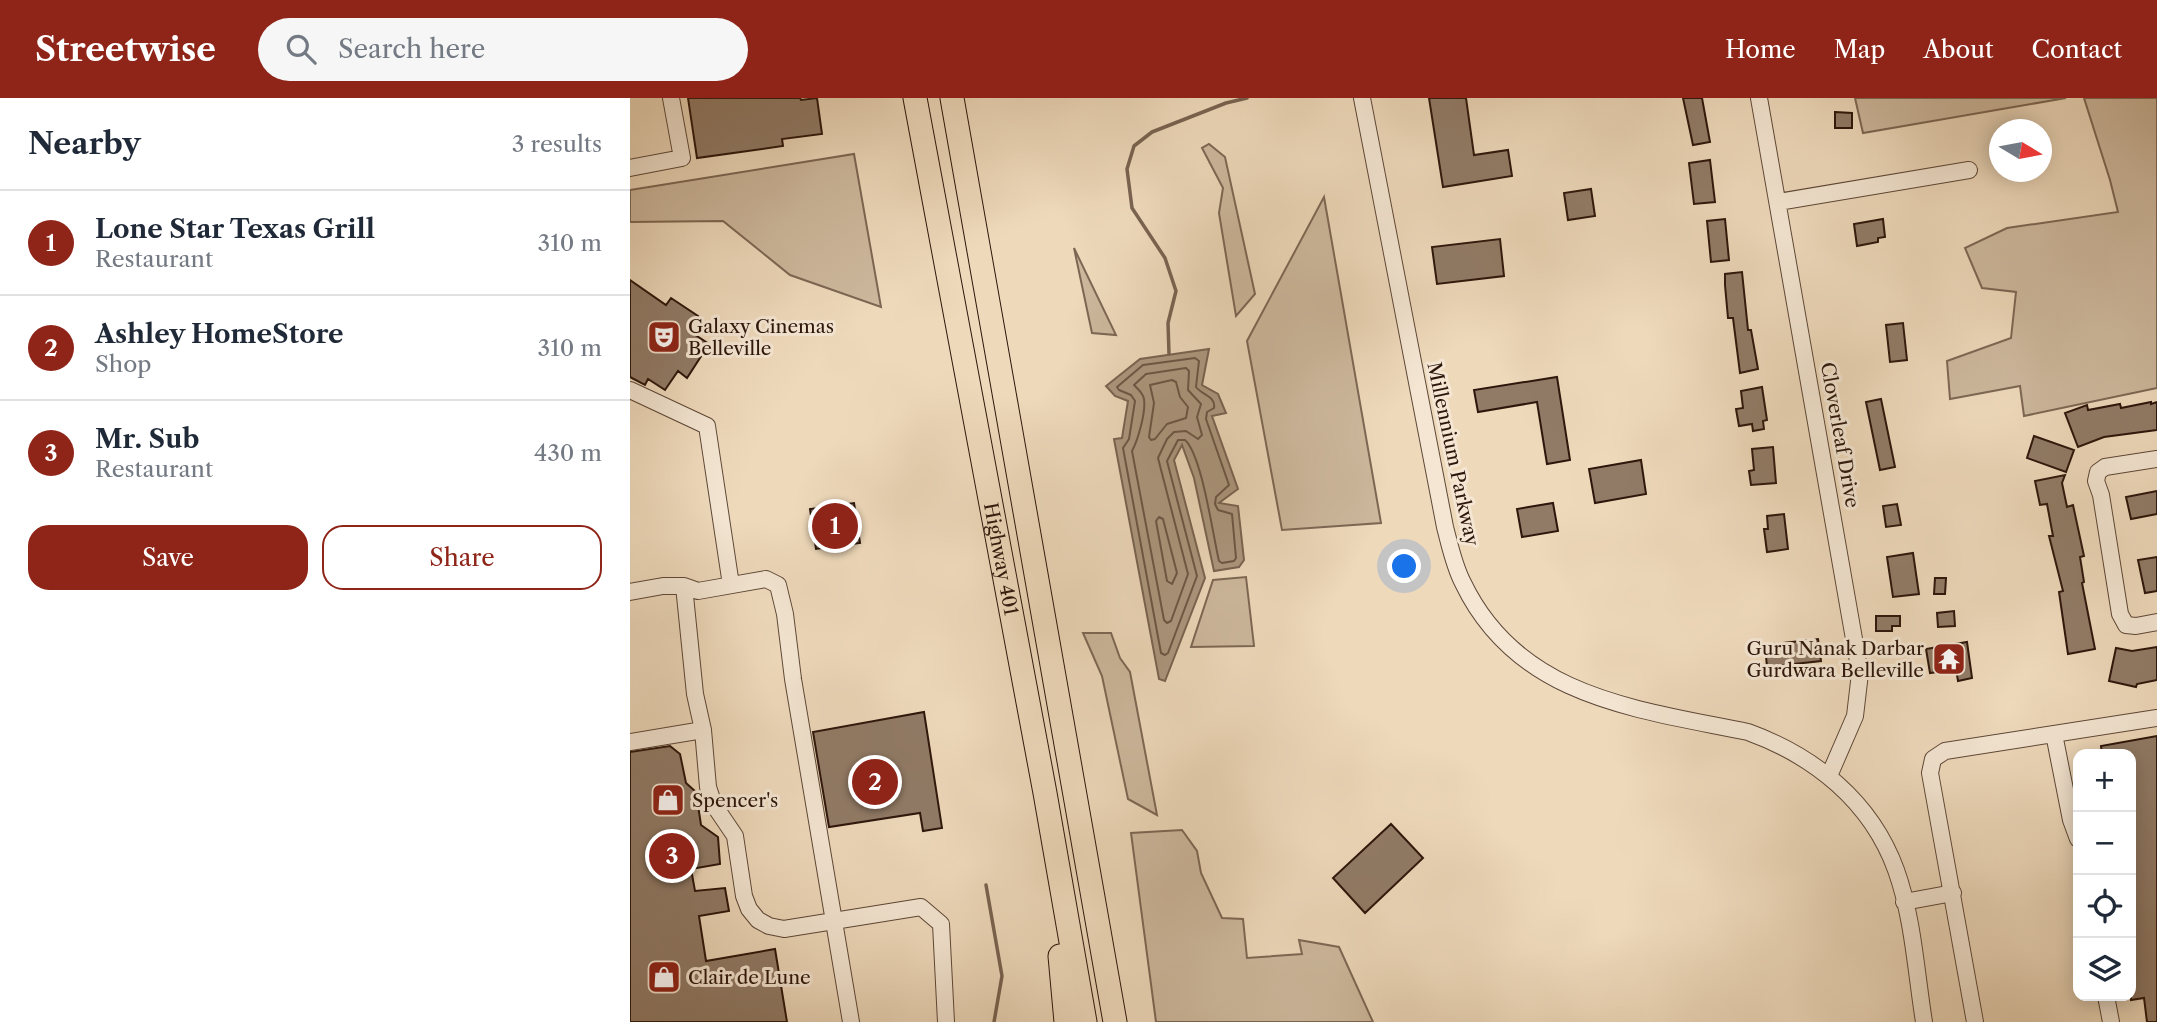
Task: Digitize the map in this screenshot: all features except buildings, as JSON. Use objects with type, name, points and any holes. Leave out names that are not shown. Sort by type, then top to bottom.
[{"type":"highway","name":"Highway 401","points":[[915,98],[1085,1022]]},
{"type":"highway","name":"Highway 401","points":[[952,98],[1115,1022]]},
{"type":"highway","points":[[1045,793],[1066,1022]]},
{"type":"highway","points":[[1092,887],[1124,1022]]},
{"type":"street","points":[[630,168],[682,158],[671,98]]},
{"type":"street","name":"Millennium Parkway","points":[[1362,98],[1445,527],[1456,568],[1475,604],[1500,639],[1544,674],[1607,701],[1748,732],[1786,747],[1829,776],[1858,805],[1882,841],[1895,868],[1904,902],[1924,1022]]},
{"type":"street","name":"Cloverleaf Drive","points":[[1759,98],[1860,673],[1855,716],[1829,776]]},
{"type":"street","points":[[1778,202],[1969,170]]},
{"type":"street","points":[[630,390],[707,426],[731,585]]},
{"type":"street","points":[[2157,459],[2105,467],[2098,472],[2096,481],[2101,495],[2120,614],[2126,625],[2157,622]]},
{"type":"street","points":[[630,592],[663,586],[684,586],[698,591],[766,579],[778,585],[785,614],[792,672],[851,1022]]},
{"type":"street","points":[[684,586],[708,787],[714,805],[735,836],[748,909],[758,920],[784,929],[921,907],[941,924],[946,1022]]},
{"type":"street","points":[[1975,1022],[1930,773],[1933,759],[1945,751],[2157,718]]},
{"type":"street","points":[[630,742],[703,730]]},
{"type":"street","points":[[2054,734],[2073,825]]},
{"type":"street","points":[[1904,902],[1953,893]]},
{"type":"street","points":[[2107,1001],[2111,1022]]},
{"type":"shaded area","points":[[1855,98],[2066,98],[1863,133]]},
{"type":"shaded area","points":[[2084,98],[2157,98],[2157,388],[2024,416],[2020,386],[1950,399],[1947,361],[2011,338],[2016,292],[1982,288],[1965,248],[2007,228],[2118,212]]},
{"type":"shaded area","points":[[1209,144],[1225,157],[1255,294],[1236,316],[1219,213],[1223,188],[1202,148]]},
{"type":"shaded area","points":[[854,154],[881,307],[790,275],[723,221],[630,222],[630,190]]},
{"type":"shaded area","points":[[1324,197],[1381,523],[1282,530],[1247,341]]},
{"type":"shaded area","points":[[1074,248],[1116,335],[1092,333]]},
{"type":"shaded area","points":[[1246,577],[1254,646],[1191,647],[1213,580]]},
{"type":"shaded area","points":[[1083,633],[1111,633],[1120,658],[1130,672],[1157,815],[1128,799],[1102,676]]},
{"type":"shaded area","points":[[1182,830],[1197,851],[1201,873],[1222,918],[1243,919],[1247,958],[1302,954],[1299,940],[1339,947],[1373,1022],[1156,1022],[1131,833]]},
{"type":"water","points":[[1209,349],[1202,385],[1218,394],[1226,413],[1212,416],[1238,489],[1219,503],[1238,506],[1244,560],[1239,567],[1214,571],[1194,478],[1182,445],[1174,460],[1205,578],[1165,681],[1159,679],[1114,439],[1122,438],[1128,401],[1115,396],[1106,386],[1140,359]]},
{"type":"waterway","points":[[1169,354],[1168,323],[1176,291],[1165,258],[1132,208],[1127,169],[1134,146],[1152,132],[1226,103],[1247,98]]},
{"type":"waterway","points":[[986,885],[1002,976],[994,1022]]},
{"type":"place","name":"Galaxy Cinemas Belleville","points":[[664,337]]},
{"type":"place","name":"Lone Star Texas Grill","points":[[835,526]]},
{"type":"place","name":"Guru Nanak Darbar Gurdwara Belleville","points":[[1949,659]]},
{"type":"place","name":"Ashley HomeStore","points":[[875,782]]},
{"type":"place","name":"Spencer's","points":[[668,800]]},
{"type":"place","name":"Mr. Sub","points":[[672,856]]},
{"type":"place","name":"Clair de Lune","points":[[664,977]]}]
